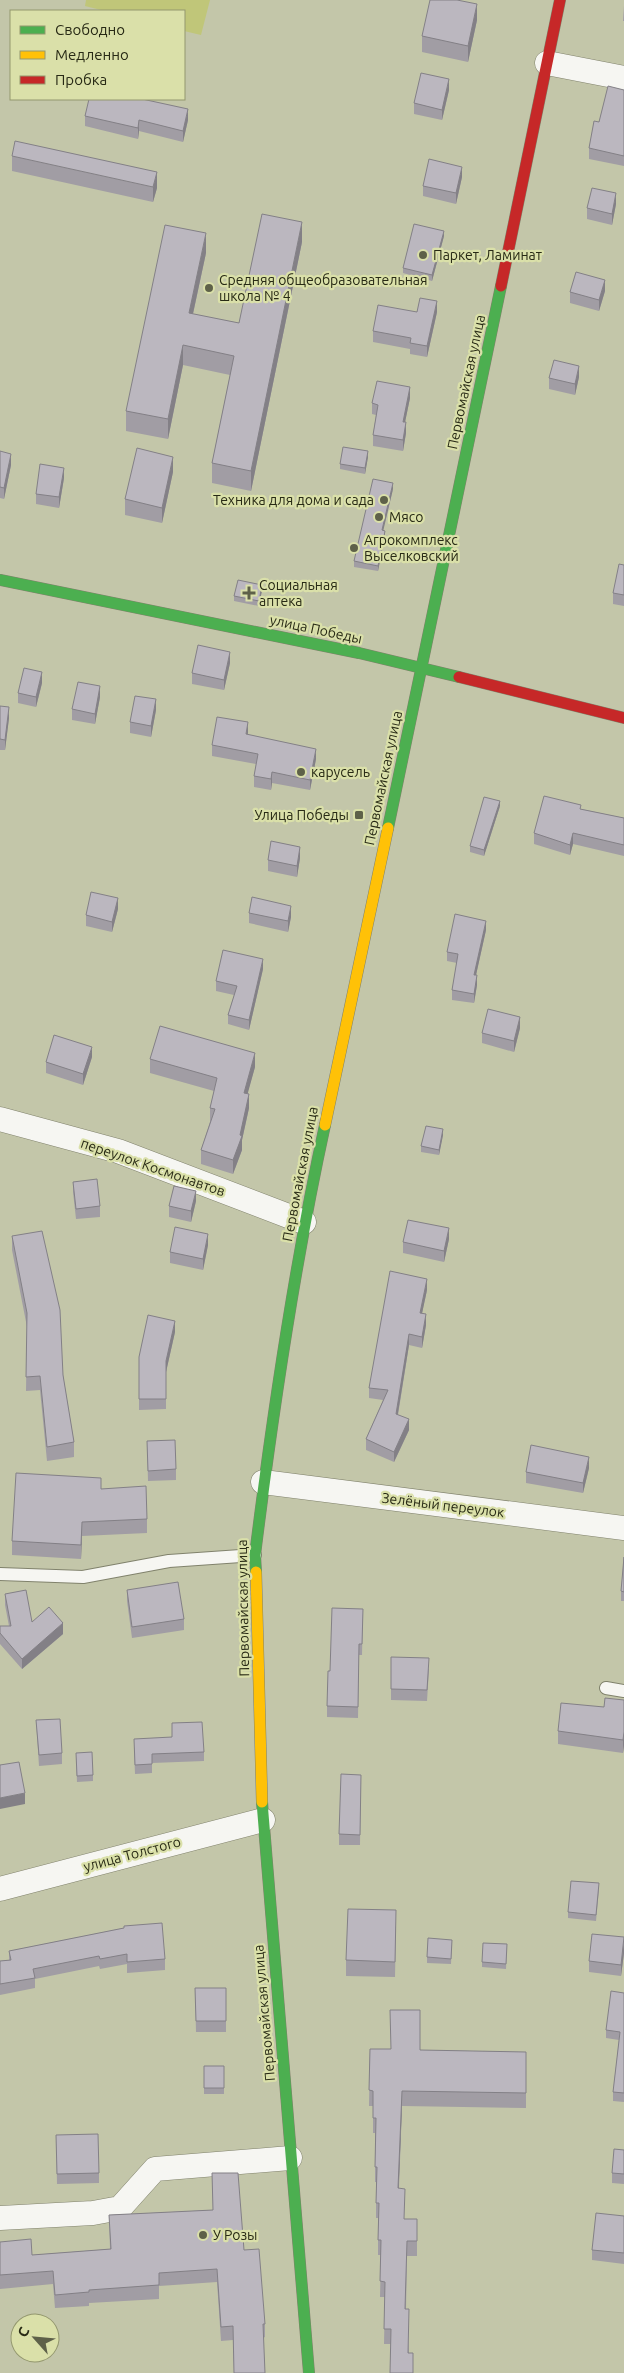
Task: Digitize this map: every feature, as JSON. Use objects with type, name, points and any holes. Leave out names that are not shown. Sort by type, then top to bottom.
[{"type":"main road","name":"Первомайская улица","points":[[309,2373],[263,1820],[255,1555],[263,1482],[304,1222],[560,0]]},
{"type":"main road","name":"улица Победы","points":[[0,580],[421,668],[624,718]]},
{"type":"street","points":[[548,63],[624,78]]},
{"type":"street","name":"переулок Космонавтов","points":[[0,1119],[118,1151],[304,1222]]},
{"type":"street","name":"Зелёный переулок","points":[[263,1482],[624,1528]]},
{"type":"street","name":"улица Толстого","points":[[0,1889],[263,1820]]},
{"type":"street","points":[[0,2218],[92,2213],[120,2208],[155,2168],[290,2158]]},
{"type":"lane","points":[[0,1574],[83,1578],[168,1561],[255,1555]]},
{"type":"lane","points":[[606,1688],[624,1690]]},
{"type":"green space","points":[[86,0],[210,0],[201,35],[185,31],[185,10],[101,10],[85,6]]},
{"type":"building","points":[[430,0],[457,0],[477,4],[468,46],[422,36]]},
{"type":"building","points":[[421,73],[449,79],[442,110],[414,103]]},
{"type":"building","points":[[608,86],[624,90],[624,156],[589,148],[594,121],[599,122]]},
{"type":"building","points":[[89,100],[147,100],[188,109],[183,131],[139,120],[138,128],[85,116]]},
{"type":"building","points":[[15,141],[157,172],[153,187],[12,156]]},
{"type":"building","points":[[429,159],[462,167],[456,193],[423,186]]},
{"type":"building","points":[[592,188],[616,193],[612,214],[587,208]]},
{"type":"building","points":[[262,214],[302,222],[251,471],[212,463],[234,356],[183,345],[168,419],[126,411],[165,225],[206,233],[189,313],[239,323]]},
{"type":"building","name":"Паркет, Ламинат","points":[[414,224],[444,231],[432,275],[403,268]]},
{"type":"building","points":[[576,272],[605,280],[599,300],[570,292]]},
{"type":"building","points":[[420,298],[437,301],[427,346],[410,343],[411,338],[373,331],[378,305],[417,312]]},
{"type":"building","points":[[554,360],[579,366],[575,384],[549,378]]},
{"type":"building","points":[[377,381],[410,387],[403,422],[406,422],[403,440],[373,435],[378,405],[372,403]]},
{"type":"building","points":[[343,447],[368,451],[365,468],[340,464]]},
{"type":"building","points":[[137,448],[173,457],[162,508],[125,499]]},
{"type":"building","points":[[0,451],[11,454],[4,488],[0,487]]},
{"type":"building","points":[[40,464],[64,468],[59,497],[36,494]]},
{"type":"building","points":[[373,479],[393,483],[382,530],[385,531],[378,566],[354,561]]},
{"type":"building","points":[[619,564],[624,565],[624,595],[613,593]]},
{"type":"building","name":"Социальная аптека","points":[[238,580],[262,585],[259,601],[234,596]]},
{"type":"building","points":[[198,645],[230,652],[224,680],[192,673]]},
{"type":"building","points":[[24,668],[42,672],[36,697],[18,693]]},
{"type":"building","points":[[78,682],[100,686],[95,714],[72,709]]},
{"type":"building","points":[[135,696],[156,699],[151,726],[130,722]]},
{"type":"building","points":[[0,706],[9,707],[5,740],[0,739]]},
{"type":"building","points":[[217,717],[248,722],[246,734],[316,749],[310,780],[272,772],[271,779],[254,776],[258,754],[212,745]]},
{"type":"building","points":[[544,796],[581,805],[580,809],[624,818],[624,845],[573,833],[570,845],[534,833]]},
{"type":"building","points":[[484,797],[500,801],[484,850],[470,846]]},
{"type":"building","points":[[271,841],[300,847],[297,866],[268,860]]},
{"type":"building","points":[[91,892],[118,898],[112,922],[86,915]]},
{"type":"building","points":[[252,897],[291,906],[288,921],[249,913]]},
{"type":"building","points":[[455,914],[486,921],[474,975],[477,975],[474,994],[452,990],[458,954],[447,952]]},
{"type":"building","points":[[223,950],[263,959],[249,1020],[228,1015],[237,986],[216,981]]},
{"type":"building","points":[[488,1009],[520,1017],[514,1041],[482,1033]]},
{"type":"building","points":[[160,1026],[255,1053],[244,1093],[249,1094],[240,1135],[242,1136],[233,1160],[201,1150],[215,1109],[210,1108],[217,1078],[150,1059]]},
{"type":"building","points":[[54,1035],[92,1047],[83,1074],[46,1062]]},
{"type":"building","points":[[426,1126],[443,1129],[439,1150],[421,1146]]},
{"type":"building","points":[[97,1179],[100,1206],[76,1209],[73,1182]]},
{"type":"building","points":[[174,1186],[196,1191],[191,1211],[169,1206]]},
{"type":"building","points":[[408,1220],[449,1228],[444,1251],[403,1242]]},
{"type":"building","points":[[175,1227],[208,1234],[203,1259],[170,1252]]},
{"type":"building","points":[[42,1231],[60,1310],[63,1375],[74,1442],[47,1447],[40,1376],[26,1377],[27,1313],[12,1236]]},
{"type":"building","points":[[390,1271],[427,1279],[420,1313],[426,1314],[422,1337],[409,1334],[396,1414],[409,1419],[394,1452],[366,1439],[388,1390],[369,1388]]},
{"type":"building","points":[[148,1315],[175,1321],[166,1361],[166,1399],[139,1399],[139,1357]]},
{"type":"building","points":[[175,1440],[176,1469],[148,1471],[147,1441]]},
{"type":"building","points":[[531,1445],[589,1457],[583,1483],[526,1472]]},
{"type":"building","points":[[16,1473],[101,1478],[101,1489],[146,1486],[147,1519],[82,1522],[81,1545],[12,1541]]},
{"type":"building","points":[[624,1557],[624,1592],[621,1591]]},
{"type":"building","points":[[178,1582],[184,1619],[132,1627],[127,1590]]},
{"type":"building","points":[[26,1590],[32,1622],[49,1607],[63,1623],[22,1659],[0,1633],[0,1626],[11,1626],[5,1594]]},
{"type":"building","points":[[332,1608],[363,1609],[362,1644],[359,1644],[358,1707],[327,1706]]},
{"type":"building","points":[[391,1657],[429,1658],[427,1690],[391,1689]]},
{"type":"building","points":[[605,1698],[624,1700],[623,1740],[558,1731],[561,1703],[604,1707]]},
{"type":"building","points":[[60,1719],[62,1753],[39,1755],[36,1720]]},
{"type":"building","points":[[202,1722],[204,1752],[152,1754],[152,1764],[135,1765],[134,1739],[172,1737],[172,1723]]},
{"type":"building","points":[[92,1752],[93,1775],[77,1776],[76,1753]]},
{"type":"building","points":[[19,1762],[25,1793],[0,1798],[0,1765]]},
{"type":"building","points":[[341,1774],[361,1775],[360,1835],[339,1834]]},
{"type":"building","points":[[571,1881],[599,1883],[596,1915],[568,1912]]},
{"type":"building","points":[[348,1909],[396,1910],[395,1962],[346,1960]]},
{"type":"building","points":[[162,1923],[165,1959],[127,1962],[127,1954],[100,1959],[99,1956],[33,1969],[35,1978],[0,1984],[0,1961],[11,1960],[9,1951],[124,1928],[124,1926]]},
{"type":"building","points":[[592,1934],[624,1937],[621,1965],[589,1961]]},
{"type":"building","points":[[428,1938],[452,1940],[451,1959],[427,1957]]},
{"type":"building","points":[[483,1943],[507,1944],[506,1964],[482,1962]]},
{"type":"building","points":[[195,1988],[226,1988],[226,2021],[196,2021]]},
{"type":"building","points":[[611,1991],[624,1993],[624,2093],[613,2092],[620,2032],[606,2030]]},
{"type":"building","points":[[390,2010],[420,2010],[420,2050],[526,2052],[526,2093],[402,2091],[398,2188],[405,2189],[404,2219],[417,2219],[417,2241],[407,2241],[405,2309],[409,2309],[408,2353],[413,2353],[413,2373],[390,2373],[391,2329],[384,2329],[385,2282],[380,2281],[381,2240],[378,2240],[379,2203],[376,2203],[377,2167],[375,2167],[376,2118],[373,2118],[373,2091],[369,2090],[370,2049],[391,2049]]},
{"type":"building","points":[[204,2066],[224,2066],[224,2088],[204,2088]]},
{"type":"building","points":[[98,2134],[99,2173],[57,2174],[56,2135]]},
{"type":"building","points":[[614,2149],[624,2150],[624,2174],[612,2173]]},
{"type":"building","points":[[212,2173],[238,2173],[244,2250],[259,2249],[265,2324],[263,2324],[265,2373],[234,2373],[233,2326],[221,2327],[217,2269],[159,2273],[159,2285],[89,2290],[89,2292],[55,2295],[53,2271],[0,2275],[0,2242],[31,2239],[32,2255],[111,2249],[109,2215],[213,2210]]},
{"type":"building","points":[[596,2213],[624,2216],[624,2253],[592,2250]]},
{"type":"traffic: fast","points":[[388,828],[501,286]]},
{"type":"traffic: fast","points":[[0,580],[359,653],[459,677]]},
{"type":"traffic: fast","points":[[256,1572],[255,1555],[285,1339],[325,1125]]},
{"type":"traffic: fast","points":[[262,1802],[309,2373]]},
{"type":"traffic: slow","points":[[325,1125],[388,828]]},
{"type":"traffic: slow","points":[[256,1572],[262,1802]]},
{"type":"traffic: jam","points":[[501,286],[560,0]]},
{"type":"traffic: jam","points":[[459,677],[624,718]]},
{"type":"place","name":"Паркет, Ламинат","points":[[423,255]]},
{"type":"place","name":"Средняя общеобразовательная школа № 4","points":[[209,288]]},
{"type":"place","name":"Техника для дома и сада","points":[[384,500]]},
{"type":"place","name":"Мясо","points":[[379,517]]},
{"type":"place","name":"Агрокомплекс Выселковский","points":[[354,548]]},
{"type":"place","name":"Социальная аптека","points":[[249,593]]},
{"type":"place","name":"карусель","points":[[301,772]]},
{"type":"place","name":"Улица Победы","points":[[359,815]]},
{"type":"place","name":"У Розы","points":[[203,2235]]}]
